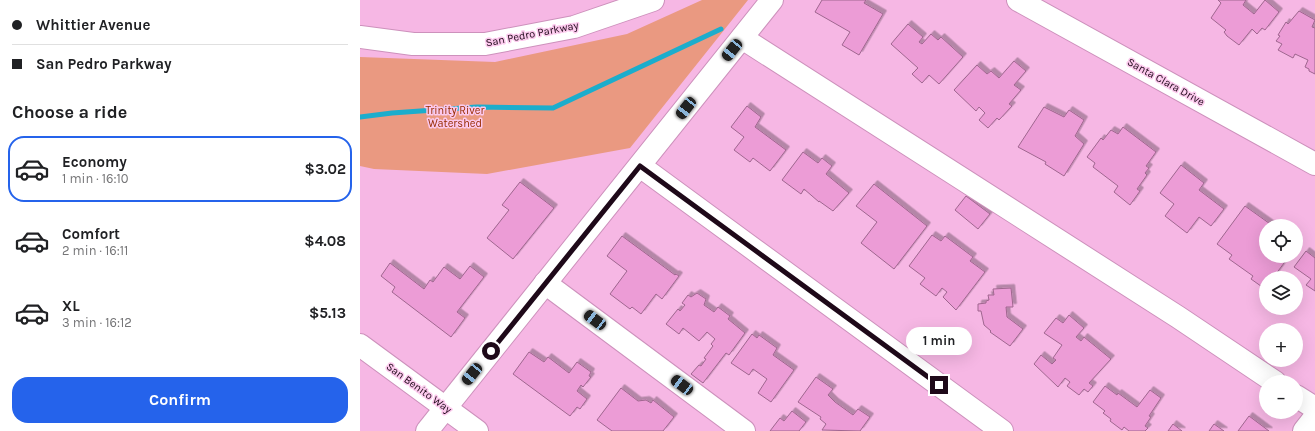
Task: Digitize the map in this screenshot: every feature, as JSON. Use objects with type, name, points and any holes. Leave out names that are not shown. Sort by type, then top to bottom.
[{"type":"street","points":[[427,431],[772,0]]},
{"type":"street","name":"Santa Clara Drive","points":[[1018,0],[1315,164]]},
{"type":"street","name":"San Pedro Parkway","points":[[360,37],[413,44],[485,44],[574,27],[645,1]]},
{"type":"street","points":[[742,38],[1178,317],[1265,375]]},
{"type":"street","points":[[640,166],[1002,431]]},
{"type":"street","points":[[545,283],[744,431]]},
{"type":"street","name":"San Benito Way","points":[[360,345],[477,431]]},
{"type":"street","points":[[1303,400],[1315,408]]},
{"type":"street","points":[[1304,431],[1315,417]]},
{"type":"green space","name":"Trinity River Watershed","points":[[702,0],[748,0],[630,148],[487,174],[374,169],[360,166],[360,57],[495,62],[627,34]]},
{"type":"building","points":[[822,0],[866,0],[864,3],[883,14],[859,55],[842,45],[850,32],[815,12]]},
{"type":"building","points":[[1218,0],[1246,0],[1243,5],[1254,14],[1265,0],[1279,12],[1265,30],[1262,28],[1257,34],[1252,29],[1239,45],[1227,36],[1224,32],[1226,30],[1211,18],[1221,3]]},
{"type":"building","points":[[1299,11],[1315,20],[1312,27],[1315,28],[1315,74],[1305,67],[1308,60],[1295,54],[1293,58],[1278,50],[1282,44],[1276,41],[1280,36],[1278,35],[1286,22],[1288,24]]},
{"type":"building","points":[[908,24],[923,37],[919,42],[922,44],[931,34],[938,40],[941,37],[963,57],[939,84],[929,75],[922,83],[912,74],[918,68],[891,44]]},
{"type":"building","points":[[1014,61],[1026,71],[1014,85],[1021,90],[1009,104],[1012,106],[999,120],[997,118],[988,128],[979,120],[985,113],[979,107],[976,111],[954,90],[977,65],[987,74],[991,71],[999,78]]},
{"type":"building","points":[[747,106],[761,117],[755,127],[786,150],[770,171],[753,158],[750,162],[734,150],[744,137],[731,127]]},
{"type":"building","points":[[1044,107],[1064,117],[1069,110],[1084,120],[1075,136],[1084,144],[1064,176],[1045,164],[1046,162],[1018,147]]},
{"type":"building","points":[[1123,127],[1156,152],[1146,166],[1149,168],[1145,173],[1147,175],[1137,189],[1140,191],[1130,205],[1114,192],[1118,186],[1093,167],[1095,163],[1087,157],[1101,138],[1103,140],[1111,130],[1118,134]]},
{"type":"building","points":[[803,152],[818,163],[822,158],[832,166],[826,174],[849,193],[833,211],[819,202],[804,189],[801,194],[782,180]]},
{"type":"building","points":[[1181,165],[1204,183],[1199,190],[1224,209],[1211,226],[1199,217],[1187,233],[1165,216],[1174,204],[1160,193]]},
{"type":"building","points":[[520,182],[554,208],[513,259],[487,238],[509,210],[502,205]]},
{"type":"building","points":[[874,184],[927,226],[894,269],[861,243],[877,222],[856,206]]},
{"type":"building","points":[[966,196],[990,214],[978,229],[955,210]]},
{"type":"building","points":[[1245,206],[1263,219],[1259,219],[1259,263],[1284,263],[1278,271],[1259,271],[1259,285],[1251,279],[1253,276],[1229,259],[1232,255],[1217,244]]},
{"type":"building","points":[[932,235],[941,241],[945,236],[973,257],[970,261],[985,272],[956,310],[943,297],[947,292],[942,288],[936,296],[920,284],[925,278],[909,266]]},
{"type":"building","points":[[622,236],[675,275],[676,274],[679,276],[662,299],[656,294],[641,314],[632,307],[630,309],[610,294],[627,271],[607,256]]},
{"type":"building","points":[[1306,251],[1315,258],[1315,291],[1306,285],[1311,279],[1303,273],[1303,271],[1300,271],[1294,267],[1297,263],[1303,263],[1303,255]]},
{"type":"building","points":[[390,263],[424,289],[430,280],[433,282],[444,267],[460,279],[470,266],[484,277],[457,312],[465,318],[451,337],[392,292],[395,287],[381,276]]},
{"type":"building","points":[[1011,288],[1013,307],[1006,307],[1007,317],[1023,329],[1010,346],[990,332],[991,331],[984,325],[981,311],[978,311],[978,304],[986,303],[986,301],[989,300],[988,295],[994,295],[993,289]]},
{"type":"building","points":[[697,293],[706,299],[704,305],[714,312],[718,307],[730,316],[728,319],[745,333],[729,355],[726,353],[703,383],[691,374],[699,365],[701,366],[706,359],[704,358],[713,346],[711,344],[715,339],[707,332],[699,341],[683,328],[679,334],[666,324],[678,309],[680,311],[685,305],[682,303],[688,295],[691,297]]},
{"type":"building","points":[[1069,315],[1084,328],[1076,337],[1081,341],[1084,337],[1111,359],[1089,383],[1093,386],[1088,392],[1084,389],[1079,395],[1067,386],[1070,382],[1065,378],[1058,387],[1034,364],[1041,355],[1052,364],[1056,360],[1053,358],[1062,345],[1044,333],[1056,318],[1063,323]]},
{"type":"building","points":[[752,334],[757,338],[759,335],[777,348],[773,355],[794,370],[771,402],[758,393],[767,379],[753,369],[749,375],[731,363]]},
{"type":"building","points":[[529,352],[544,362],[548,357],[569,373],[577,362],[591,372],[589,376],[591,377],[583,387],[581,385],[577,391],[587,399],[580,409],[577,407],[570,416],[513,374]]},
{"type":"building","points":[[816,377],[833,389],[828,395],[835,402],[853,415],[858,409],[870,417],[860,431],[822,430],[826,424],[820,419],[821,417],[798,402]]},
{"type":"building","points":[[1105,386],[1117,395],[1118,393],[1137,407],[1150,390],[1161,398],[1149,416],[1151,417],[1145,426],[1148,428],[1145,431],[1129,431],[1124,427],[1122,430],[1110,421],[1111,419],[1103,413],[1105,411],[1093,402]]},
{"type":"building","points":[[621,388],[638,401],[646,400],[651,403],[653,400],[674,417],[663,431],[612,431],[597,420]]},
{"type":"building","points":[[792,411],[806,422],[799,431],[770,431],[780,418],[784,421]]},
{"type":"building","points":[[1249,416],[1269,431],[1238,431]]},
{"type":"building","points":[[1173,424],[1182,431],[1168,431]]},
{"type":"building","points":[[1214,424],[1224,431],[1209,431]]},
{"type":"waterway","name":"Trinity River Watershed","points":[[360,117],[392,113],[477,107],[553,108],[721,29]]},
{"type":"route","points":[[491,351],[640,166],[939,385]]}]
